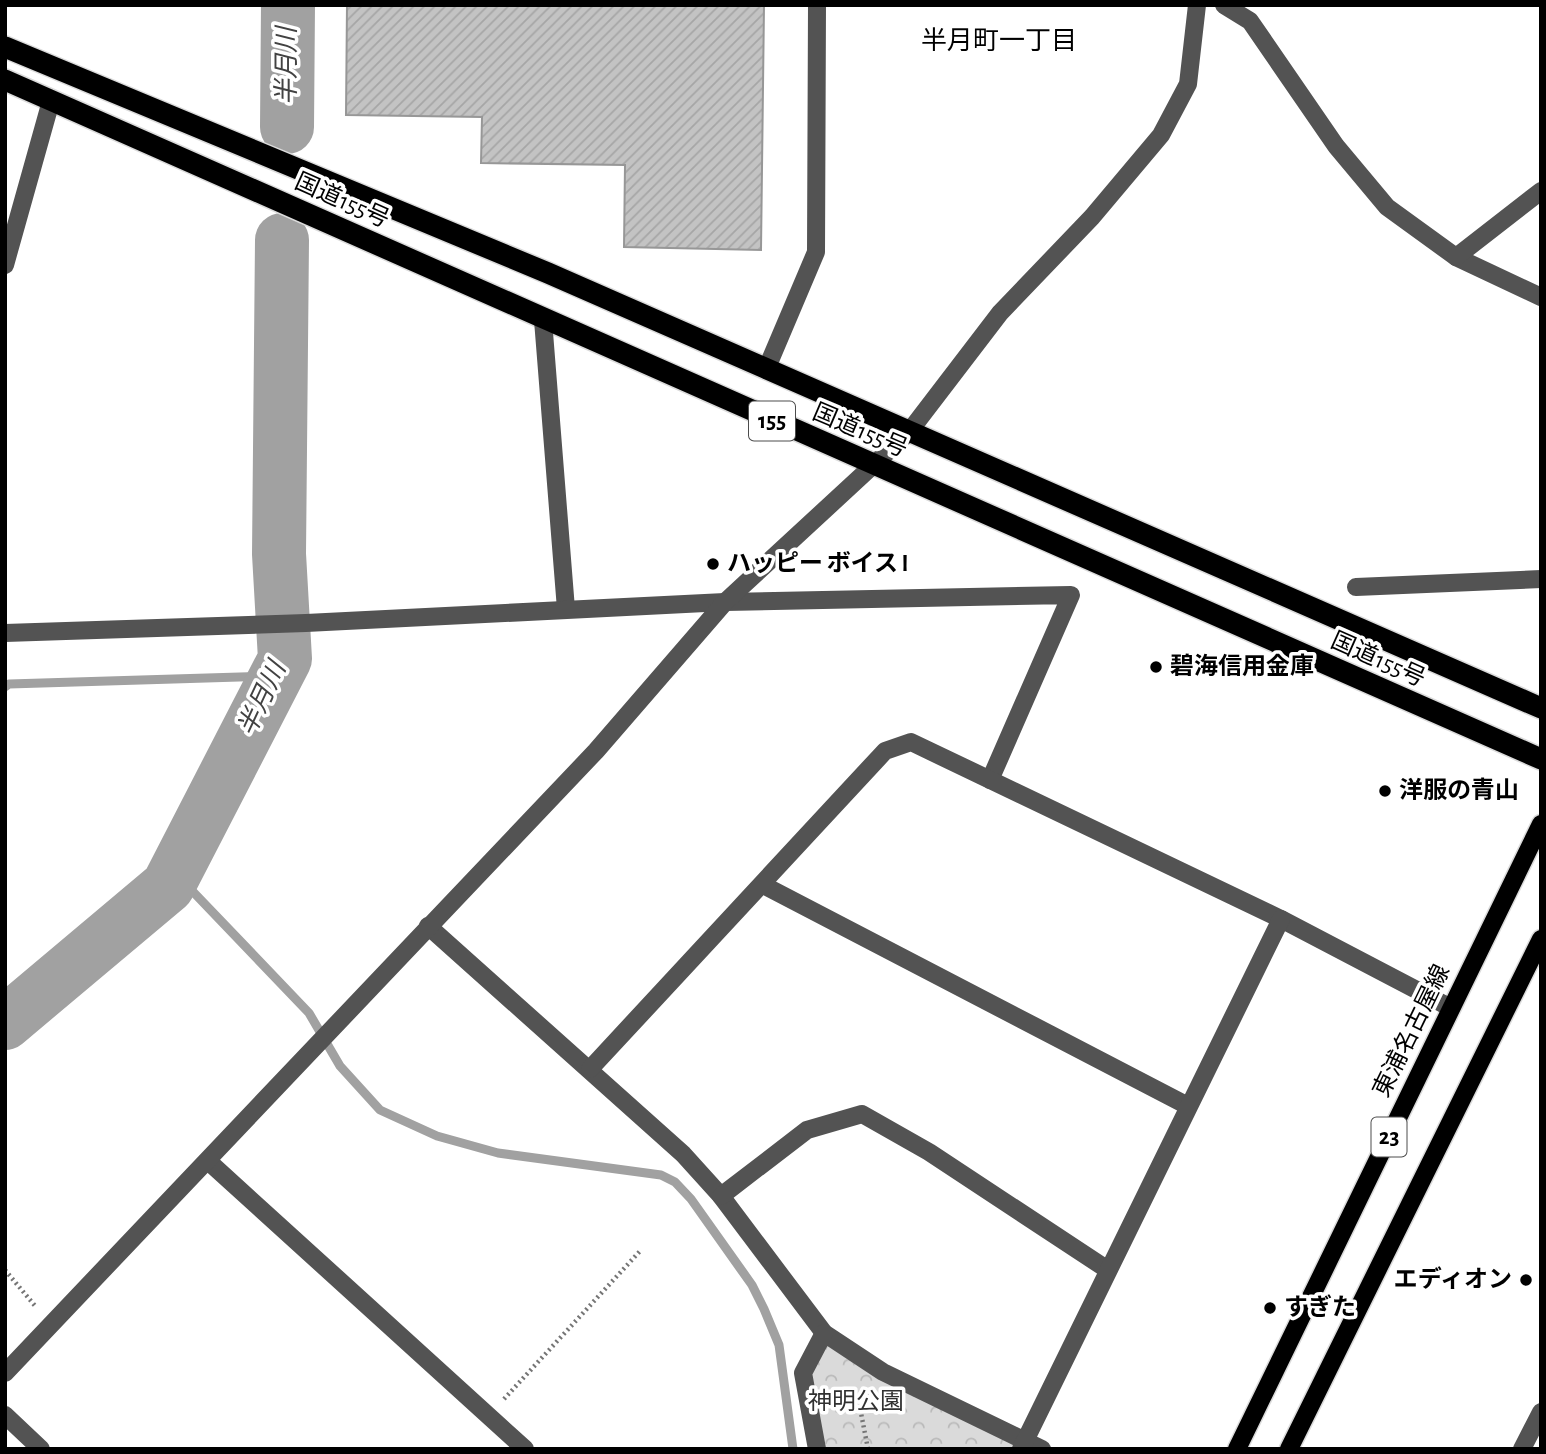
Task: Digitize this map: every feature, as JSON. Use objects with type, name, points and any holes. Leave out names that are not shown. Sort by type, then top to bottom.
[{"type":"highway","name":"国道155号","points":[[5,47],[548,274],[1541,708]]},
{"type":"highway","name":"国道155号","points":[[5,80],[1541,759]]},
{"type":"main road","name":"東浦名古屋線","points":[[1237,1449],[1541,824]]},
{"type":"main road","name":"23","points":[[1289,1449],[1541,939]]},
{"type":"street","points":[[766,370],[816,252],[817,5]]},
{"type":"street","points":[[5,1373],[596,751],[725,602],[909,432],[1000,313],[1092,217],[1161,135],[1188,84],[1197,5]]},
{"type":"street","points":[[1224,5],[1250,21],[1336,146],[1387,207],[1456,257],[1541,298]]},
{"type":"street","points":[[5,265],[51,101]]},
{"type":"street","points":[[1456,257],[1541,191]]},
{"type":"street","points":[[543,320],[566,609]]},
{"type":"street","points":[[1356,587],[1541,579]]},
{"type":"street","points":[[5,633],[306,623],[725,602],[1071,595],[990,780]]},
{"type":"street","points":[[590,1069],[885,751],[911,743],[1281,919],[1451,1009]]},
{"type":"street","points":[[763,885],[1188,1106]]},
{"type":"street","points":[[1023,1444],[1281,919]]},
{"type":"street","points":[[428,926],[683,1154],[721,1196],[824,1334],[883,1372],[1023,1444],[1042,1449]]},
{"type":"street","points":[[721,1196],[807,1130],[862,1114],[929,1152],[1108,1270]]},
{"type":"street","points":[[208,1161],[525,1449]]},
{"type":"street","points":[[817,1449],[803,1373],[824,1334]]},
{"type":"street","points":[[1522,1449],[1541,1412]]},
{"type":"street","points":[[5,1415],[41,1449]]},
{"type":"path","points":[[484,1412],[508,1397],[641,1250]]},
{"type":"path","points":[[5,1270],[50,1324]]},
{"type":"path","points":[[868,1449],[861,1413],[883,1372]]},
{"type":"green space","name":"神明公園","points":[[824,1333],[1021,1449],[817,1449],[803,1373]]},
{"type":"building","points":[[347,5],[764,5],[761,250],[624,247],[625,165],[481,163],[482,117],[346,115]]},
{"type":"waterway","name":"半月川","points":[[287,127],[288,5]]},
{"type":"waterway","name":"半月川","points":[[5,1023],[168,886],[285,659],[279,554],[282,240]]},
{"type":"waterway","points":[[5,687],[9,684],[276,676]]},
{"type":"waterway","points":[[176,874],[309,1013],[340,1066],[380,1110],[437,1136],[498,1153],[661,1175],[675,1182],[691,1199],[752,1285],[764,1309],[779,1345],[793,1449]]},
{"type":"place","name":"ハッピー ボイス I","points":[[713,564]]},
{"type":"place","name":"碧海信用金庫","points":[[1156,667]]},
{"type":"place","name":"洋服の青山","points":[[1385,791]]},
{"type":"place","name":"エディオン","points":[[1526,1280]]},
{"type":"place","name":"すぎた","points":[[1270,1308]]},
{"type":"district","name":"半月町一丁目","points":[[999,41]]}]
